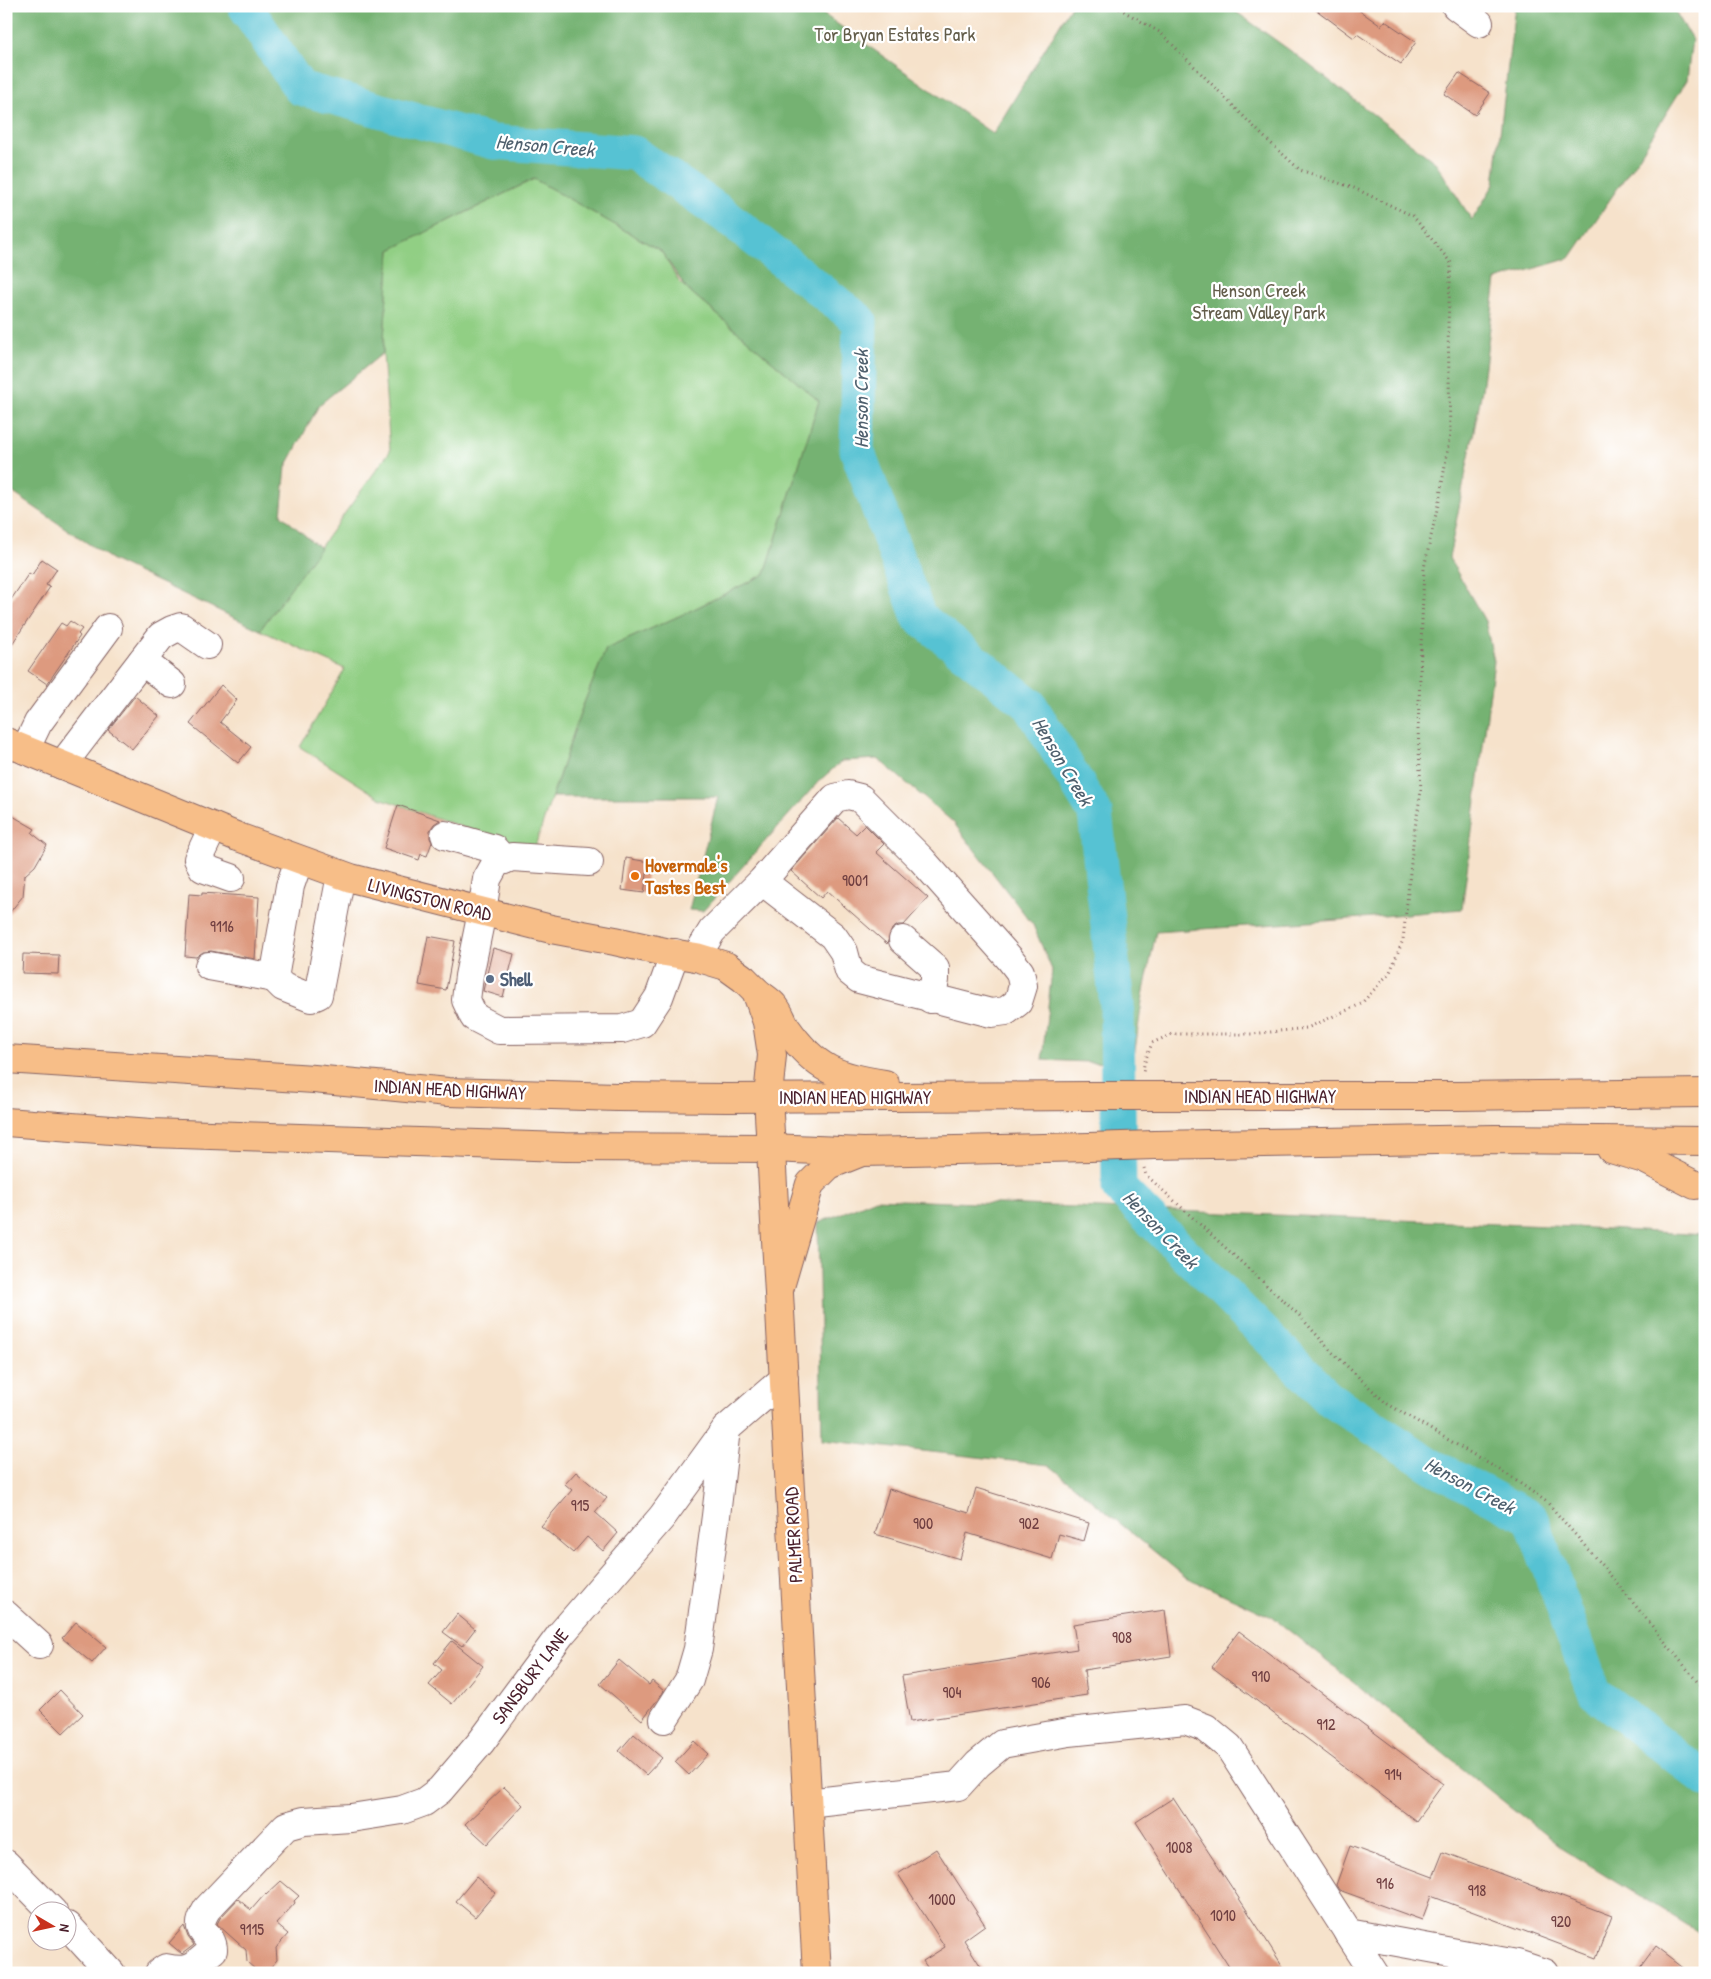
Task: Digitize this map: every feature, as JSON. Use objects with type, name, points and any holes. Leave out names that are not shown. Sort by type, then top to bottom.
[{"type":"main road","name":"LIVINGSTON ROAD","points":[[16,746],[212,827],[340,875],[551,929],[686,955],[726,966],[744,979],[756,991],[767,1022],[772,1055],[768,1097]]},
{"type":"main road","points":[[756,991],[774,1006],[786,1028],[806,1053],[829,1071],[849,1078],[958,1097]]},
{"type":"main road","name":"INDIAN HEAD HIGHWAY","points":[[6,1059],[304,1079],[448,1092],[617,1097],[1091,1096],[1149,1089],[1458,1096],[1705,1093]]},
{"type":"main road","name":"PALMER ROAD","points":[[768,1097],[817,1973]]},
{"type":"main road","points":[[6,1122],[171,1134],[564,1147],[771,1148],[863,1152],[1089,1147],[1149,1153],[1485,1139],[1705,1141]]},
{"type":"main road","points":[[1573,1140],[1644,1159],[1700,1187]]},
{"type":"main road","points":[[779,1290],[810,1184],[829,1165],[863,1152]]},
{"type":"main road","points":[[1700,1187],[1695,1164],[1705,1152]]},
{"type":"street","points":[[1456,6],[1479,23]]},
{"type":"street","points":[[62,765],[161,636],[181,627],[207,645]]},
{"type":"street","points":[[16,746],[38,723],[108,628]]},
{"type":"street","points":[[142,660],[172,684]]},
{"type":"street","points":[[589,862],[512,857],[496,863],[487,878],[482,912],[468,976],[466,1000],[474,1016],[499,1030],[622,1029],[642,1023],[686,955],[762,881],[835,798],[848,795],[860,798],[922,860],[1020,972],[1023,986],[1018,1002],[1006,1011],[991,1013],[859,979],[849,971],[844,952],[833,936],[762,881]]},
{"type":"street","points":[[212,827],[198,860],[203,868],[231,878]]},
{"type":"street","points":[[445,835],[494,848],[504,860]]},
{"type":"street","points":[[274,978],[290,886],[299,860]]},
{"type":"street","points":[[209,966],[274,978],[283,987],[311,998],[318,994],[340,875]]},
{"type":"street","points":[[903,940],[935,968],[936,980],[931,999]]},
{"type":"street","name":"SANSBURY LANE","points":[[159,1973],[166,1968],[177,1971],[189,1970],[213,1950],[213,1945],[200,1927],[200,1921],[207,1909],[228,1889],[271,1839],[286,1826],[304,1821],[351,1818],[402,1810],[424,1802],[440,1790],[480,1742],[561,1634],[662,1517],[726,1429],[784,1379]]},
{"type":"street","points":[[664,1719],[689,1680],[698,1649],[726,1429]]},
{"type":"street","points":[[6,1615],[39,1645]]},
{"type":"street","points":[[808,1803],[958,1786],[978,1764],[1002,1744],[1069,1732],[1184,1720],[1206,1728],[1229,1747],[1374,1973]]},
{"type":"street","points":[[6,1864],[43,1902]]},
{"type":"street","points":[[1348,1933],[1517,1964],[1544,1973]]},
{"type":"street","points":[[78,1937],[111,1973]]},
{"type":"path","points":[[1115,6],[1161,33],[1263,136],[1300,170],[1354,188],[1413,216],[1451,263],[1448,323],[1450,434],[1440,496],[1424,568],[1418,729],[1421,791],[1414,834],[1403,940],[1390,972],[1361,1004],[1307,1028],[1252,1034],[1172,1034],[1152,1043],[1144,1064],[1149,1089]]},
{"type":"path","points":[[1149,1153],[1146,1175],[1299,1315],[1330,1351],[1386,1404],[1508,1476],[1547,1502],[1617,1583],[1705,1691]]},
{"type":"green space","name":"Henson Creek Stream Valley Park","points":[[6,6],[812,6],[993,134],[1071,6],[1228,6],[1295,54],[1436,163],[1472,220],[1494,184],[1515,6],[1672,6],[1692,39],[1687,80],[1639,157],[1570,258],[1496,280],[1482,390],[1449,558],[1485,621],[1494,661],[1462,909],[1339,920],[1156,932],[1142,1001],[1133,1064],[1042,1060],[1052,970],[1033,925],[953,822],[878,759],[842,761],[819,781],[703,911],[689,910],[718,797],[552,797],[582,708],[606,649],[688,612],[765,574],[819,401],[686,288],[661,251],[534,179],[390,250],[383,353],[319,405],[286,467],[281,515],[320,548],[260,630],[114,561],[6,488]]},
{"type":"green space","points":[[534,179],[661,251],[680,283],[819,401],[765,574],[688,612],[606,649],[582,708],[533,852],[380,798],[300,747],[345,669],[260,630],[390,451],[383,353],[390,250]]},
{"type":"green space","points":[[876,1199],[1574,1227],[1705,1235],[1705,1936],[1562,1848],[1272,1617],[1184,1576],[1049,1465],[822,1440],[818,1223]]},
{"type":"building","points":[[1311,6],[1353,6],[1381,26],[1385,21],[1416,42],[1401,64],[1357,34],[1354,38]]},
{"type":"building","points":[[1459,73],[1490,93],[1475,115],[1444,94]]},
{"type":"building","points":[[42,559],[57,569],[46,585],[50,587],[6,653],[6,607],[29,573],[32,575]]},
{"type":"building","points":[[70,621],[82,629],[78,634],[80,636],[47,684],[28,671],[61,623],[66,626]]},
{"type":"building","points":[[221,685],[237,700],[220,722],[251,747],[238,763],[190,724]]},
{"type":"building","points":[[135,696],[159,716],[132,749],[108,730]]},
{"type":"building","points":[[398,805],[440,820],[430,830],[432,842],[427,856],[421,854],[419,860],[384,848]]},
{"type":"building","points":[[6,812],[35,829],[32,833],[47,845],[35,866],[25,875],[23,896],[6,917]]},
{"type":"building","points":[[838,818],[856,834],[865,825],[884,844],[876,852],[928,898],[904,925],[898,925],[892,929],[887,944],[827,891],[821,898],[791,871]]},
{"type":"building","name":"Hovermale's Tastes Best","points":[[626,858],[649,862],[644,893],[622,890]]},
{"type":"building","points":[[202,893],[259,897],[255,959],[211,951],[203,952],[196,957],[185,956],[189,894],[202,895]]},
{"type":"building","points":[[428,936],[455,941],[446,990],[419,985]]},
{"type":"building","points":[[493,948],[514,954],[503,997],[483,991]]},
{"type":"building","points":[[23,954],[59,955],[58,974],[22,973]]},
{"type":"building","points":[[576,1472],[607,1498],[595,1512],[618,1533],[603,1551],[587,1537],[573,1553],[541,1526],[572,1490],[565,1484]]},
{"type":"building","points":[[976,1488],[1089,1523],[1084,1541],[1059,1534],[1052,1559],[967,1533],[960,1559],[875,1534],[889,1489],[969,1513]]},
{"type":"building","points":[[1165,1610],[1171,1656],[1084,1670],[1087,1695],[910,1722],[902,1676],[1077,1649],[1073,1624]]},
{"type":"building","points":[[457,1614],[475,1629],[462,1646],[443,1632]]},
{"type":"building","points":[[76,1622],[106,1647],[92,1663],[62,1638]]},
{"type":"building","points":[[1239,1631],[1443,1784],[1416,1821],[1212,1667]]},
{"type":"building","points":[[452,1641],[483,1666],[452,1704],[429,1685],[442,1670],[434,1663]]},
{"type":"building","points":[[619,1660],[649,1685],[652,1681],[664,1691],[642,1720],[600,1684]]},
{"type":"building","points":[[60,1690],[83,1714],[63,1733],[40,1710]]},
{"type":"building","points":[[634,1734],[662,1758],[646,1775],[619,1751]]},
{"type":"building","points":[[694,1741],[708,1754],[689,1775],[675,1762]]},
{"type":"building","points":[[504,1787],[523,1805],[487,1844],[465,1824]]},
{"type":"building","points":[[1173,1798],[1287,1973],[1233,1973],[1136,1822]]},
{"type":"building","points":[[1350,1846],[1433,1877],[1443,1852],[1612,1916],[1596,1958],[1431,1896],[1422,1920],[1339,1890],[1336,1885]]},
{"type":"building","points":[[936,1849],[985,1925],[964,1940],[985,1973],[931,1973],[923,1961],[945,1947],[898,1874]]},
{"type":"building","points":[[476,1877],[495,1893],[475,1917],[456,1901]]},
{"type":"building","points":[[281,1881],[299,1896],[276,1924],[288,1934],[276,1948],[277,1960],[269,1969],[256,1970],[247,1962],[246,1950],[217,1924],[220,1918],[238,1899],[251,1910],[265,1894]]},
{"type":"building","points":[[184,1926],[188,1937],[194,1945],[182,1954],[169,1943]]},
{"type":"building","points":[[1655,1947],[1689,1973],[1636,1973]]},
{"type":"waterway","name":"Henson Creek","points":[[245,6],[300,88],[493,142],[634,153],[723,214],[860,321],[857,450],[919,617],[1030,705],[1095,813],[1117,1005],[1119,1188],[1331,1400],[1434,1467],[1531,1518],[1594,1692],[1705,1779]]},
{"type":"place","name":"Hovermale's Tastes Best","points":[[635,876]]},
{"type":"place","name":"Shell","points":[[490,979]]},
{"type":"park label","name":"Tor Bryan Estates Park","points":[[895,34]]}]
